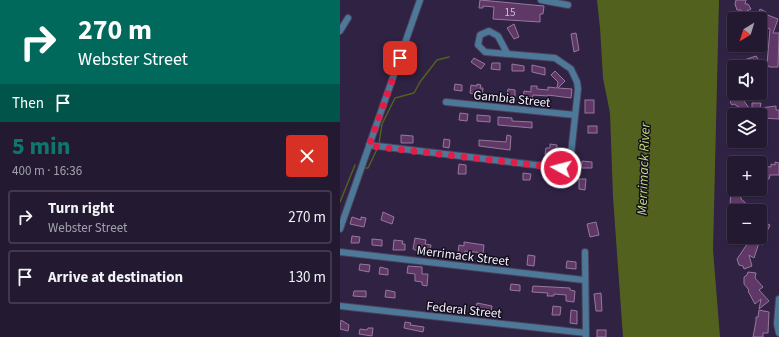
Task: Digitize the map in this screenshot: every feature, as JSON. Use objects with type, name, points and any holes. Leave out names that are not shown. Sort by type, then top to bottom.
[{"type":"street","points":[[340,229],[420,0]]},
{"type":"street","points":[[541,0],[568,5]]},
{"type":"street","points":[[340,31],[348,18]]},
{"type":"street","points":[[369,146],[561,168],[567,167],[570,163],[575,115],[577,82],[575,75],[567,65],[555,58],[507,54],[482,50],[478,45],[480,35],[489,31],[496,34],[507,54]]},
{"type":"street","name":"Gambia Street","points":[[446,102],[575,115]]},
{"type":"street","name":"Merrimack Street","points":[[340,252],[584,280]]},
{"type":"street","points":[[585,252],[584,280],[586,335]]},
{"type":"street","points":[[779,298],[777,324],[779,333]]},
{"type":"street","name":"Federal Street","points":[[340,306],[586,335]]},
{"type":"water","name":"Merrimack River","points":[[597,0],[719,0],[713,250],[720,337],[623,337],[613,197],[610,113],[603,78]]},
{"type":"building","points":[[480,0],[544,6],[543,14],[540,14],[540,22],[493,19],[494,7],[483,6],[483,8],[479,8]]},
{"type":"building","points":[[736,0],[746,0],[745,4],[748,4],[751,9],[742,12],[741,10],[737,10],[735,4]]},
{"type":"building","points":[[760,9],[766,12],[759,12]]},
{"type":"building","points":[[767,15],[778,19],[773,33],[779,33],[778,67],[769,67],[767,64],[770,29],[767,28]]},
{"type":"building","points":[[514,24],[519,37],[514,39],[507,28]]},
{"type":"building","points":[[576,33],[579,50],[574,52],[571,34]]},
{"type":"building","points":[[756,56],[759,60],[744,60]]},
{"type":"building","points":[[474,58],[485,64],[481,69],[471,62]]},
{"type":"building","points":[[492,63],[500,63],[500,70],[491,69]]},
{"type":"building","points":[[512,64],[524,66],[524,71],[512,71]]},
{"type":"building","points":[[532,65],[545,68],[545,75],[532,72]]},
{"type":"building","points":[[555,71],[565,81],[558,88],[572,89],[571,98],[533,95],[532,100],[523,99],[524,91],[531,92],[531,86],[537,86],[537,89],[548,90],[548,87],[557,88],[558,82],[551,75]]},
{"type":"building","points":[[455,84],[462,85],[462,91],[454,90]]},
{"type":"building","points":[[477,84],[481,85],[480,88],[483,88],[482,97],[470,93],[471,85],[477,86]]},
{"type":"building","points":[[508,89],[515,90],[515,97],[507,96]]},
{"type":"building","points":[[585,100],[594,100],[594,113],[585,113]]},
{"type":"building","points":[[730,100],[743,100],[749,108],[740,108],[734,104],[732,105],[730,102]]},
{"type":"building","points":[[752,103],[761,103],[760,108],[752,108]]},
{"type":"building","points":[[776,106],[776,110],[779,110],[779,119],[767,118],[767,108],[760,108]]},
{"type":"building","points":[[460,113],[468,114],[467,121],[459,120]]},
{"type":"building","points":[[477,115],[490,116],[490,122],[477,121]]},
{"type":"building","points":[[498,117],[512,118],[512,121],[532,122],[532,128],[498,125]]},
{"type":"building","points":[[588,126],[597,126],[597,133],[588,133]]},
{"type":"building","points":[[401,135],[413,136],[413,143],[401,143]]},
{"type":"building","points":[[507,135],[511,136],[510,150],[479,146],[479,140],[506,142]]},
{"type":"building","points":[[444,139],[450,140],[449,148],[443,147]]},
{"type":"building","points":[[550,144],[557,145],[556,156],[545,154],[546,148],[550,148]]},
{"type":"building","points":[[582,161],[592,162],[592,168],[581,168]]},
{"type":"building","points":[[775,162],[779,163],[779,175],[770,175],[769,179],[767,179],[767,167],[771,167],[771,164],[775,165]]},
{"type":"building","points":[[459,164],[466,165],[466,174],[458,174]]},
{"type":"building","points":[[523,173],[531,174],[530,180],[523,180]]},
{"type":"building","points":[[579,179],[586,179],[585,190],[579,189]]},
{"type":"building","points":[[731,196],[741,196],[741,199],[747,204],[730,204]]},
{"type":"building","points":[[383,212],[394,217],[392,224],[381,220]]},
{"type":"building","points":[[352,217],[361,220],[361,217],[366,218],[364,227],[350,224]]},
{"type":"building","points":[[596,222],[599,235],[590,237],[587,224]]},
{"type":"building","points":[[767,224],[770,225],[767,232]]},
{"type":"building","points":[[352,236],[360,237],[359,243],[351,243]]},
{"type":"building","points":[[415,238],[426,240],[425,244],[431,245],[430,251],[420,252],[413,249]]},
{"type":"building","points":[[372,239],[382,240],[382,246],[372,245]]},
{"type":"building","points":[[394,240],[403,241],[402,244],[405,244],[405,250],[393,250]]},
{"type":"building","points":[[464,242],[484,245],[483,253],[465,251],[464,254],[458,253],[459,245],[464,246]]},
{"type":"building","points":[[747,244],[759,244],[754,258],[749,255],[752,266],[744,269],[743,266],[739,265],[737,259]]},
{"type":"building","points":[[528,255],[535,256],[534,266],[527,265]]},
{"type":"building","points":[[567,261],[576,262],[576,269],[566,268]]},
{"type":"building","points":[[360,264],[370,265],[369,272],[359,270]]},
{"type":"building","points":[[408,266],[422,267],[422,274],[428,274],[427,286],[422,285],[422,282],[415,281],[415,274],[407,273]]},
{"type":"building","points":[[380,267],[388,269],[388,275],[379,274]]},
{"type":"building","points":[[748,272],[756,273],[755,278],[763,287],[759,290],[769,301],[759,309],[761,299],[755,304],[748,291],[749,290],[744,284],[744,277]]},
{"type":"building","points":[[511,284],[520,285],[520,291],[510,290]]},
{"type":"building","points":[[533,286],[570,288],[570,290],[575,291],[574,302],[566,301],[566,295],[554,294],[554,296],[547,296],[548,293],[532,292]]},
{"type":"building","points":[[386,290],[395,292],[395,298],[385,297]]},
{"type":"building","points":[[354,291],[366,291],[366,297],[353,296]]},
{"type":"building","points":[[601,293],[602,311],[596,311],[594,294]]},
{"type":"building","points":[[477,303],[492,306],[491,313],[476,309]]},
{"type":"building","points":[[553,306],[561,307],[560,315],[552,315]]},
{"type":"building","points":[[571,310],[577,311],[577,324],[570,323]]},
{"type":"building","points":[[759,310],[769,312],[768,333],[763,333],[763,337],[753,337],[756,317],[758,317]]},
{"type":"building","points":[[341,320],[349,325],[348,331],[340,329]]},
{"type":"building","points":[[405,322],[411,323],[410,325],[424,327],[423,332],[404,328]]},
{"type":"building","points":[[368,328],[373,328],[372,336],[359,334],[360,329],[367,330]]},
{"type":"building","points":[[597,330],[606,330],[606,337],[597,337]]},
{"type":"waterway","points":[[379,143],[382,124],[395,98],[414,93],[420,82],[437,60],[449,57]]},
{"type":"waterway","points":[[365,168],[368,168],[378,147]]},
{"type":"waterway","points":[[340,202],[355,165]]},
{"type":"route","points":[[400,58],[369,146],[561,168]]}]
